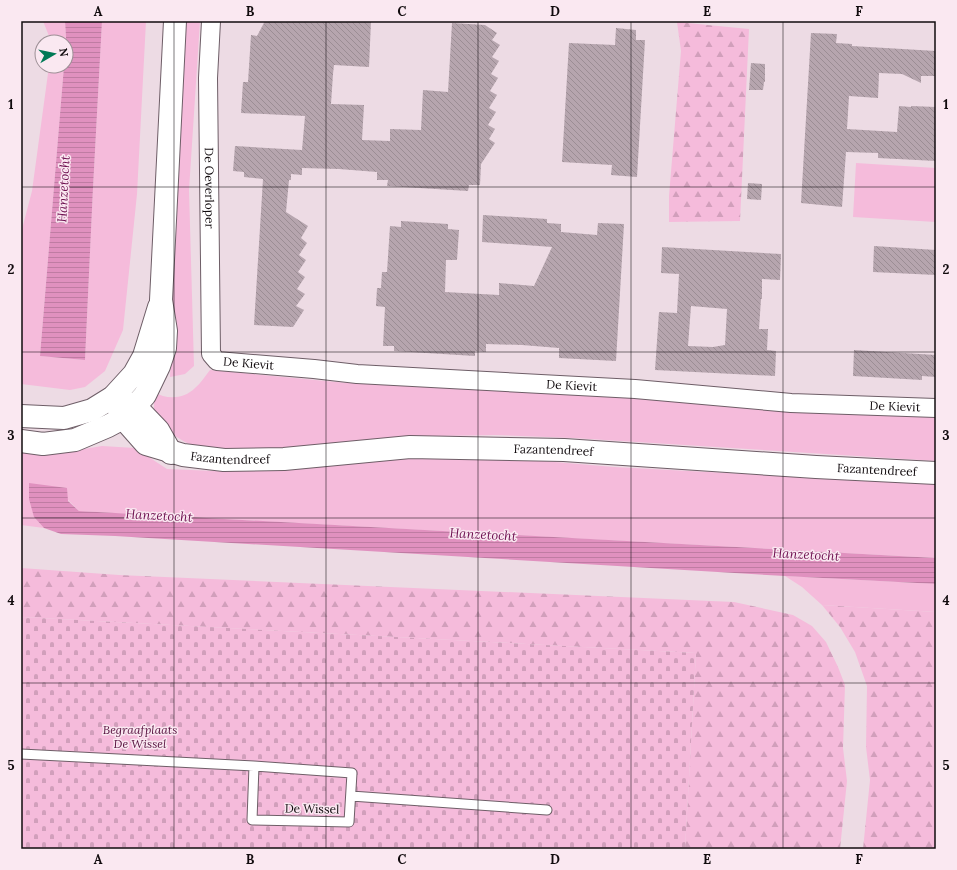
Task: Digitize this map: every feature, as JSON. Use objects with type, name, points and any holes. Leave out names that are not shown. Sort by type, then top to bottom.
[{"type":"street","points":[[21,441],[43,444],[76,440],[108,426],[129,412],[145,395],[166,348],[166,331],[161,300],[175,21]]},
{"type":"street","name":"De Oeverloper","points":[[211,21],[208,78],[211,354]]},
{"type":"street","points":[[21,416],[64,418],[92,410],[113,397],[134,374],[144,356],[161,300]]},
{"type":"street","name":"De Kievit","points":[[211,354],[217,361],[357,374],[635,389],[791,403],[936,408]]},
{"type":"street","name":"Fazantendreef","points":[[113,397],[129,412],[158,430],[171,452],[183,456],[224,460],[284,459],[410,446],[564,450],[816,467],[936,473]]},
{"type":"lane","name":"De Wissel","points":[[21,754],[254,766],[352,773],[350,822],[252,820],[254,766]]},
{"type":"lane","points":[[351,796],[547,810]]},
{"type":"green space","points":[[43,21],[65,21],[66,34],[48,34]]},
{"type":"green space","points":[[102,21],[146,21],[137,194],[123,330],[105,371],[85,387],[70,390],[21,384],[21,233],[32,191],[48,74],[63,74],[40,356],[85,360]]},
{"type":"green space","points":[[186,21],[200,21],[189,190],[194,366],[185,374],[170,377],[174,269]]},
{"type":"green space","points":[[677,22],[749,29],[740,221],[669,222],[669,196],[681,51]]},
{"type":"green space","points":[[856,163],[936,168],[936,222],[853,217]]},
{"type":"green space","points":[[210,370],[347,383],[463,387],[936,412],[936,461],[573,438],[495,435],[435,436],[348,445],[236,450],[199,448],[170,433],[155,413],[154,392],[159,395],[170,397],[181,396],[191,392]]},
{"type":"green space","points":[[102,446],[135,448],[167,469],[215,471],[421,458],[531,460],[614,467],[936,484],[936,558],[79,511],[68,500],[34,517],[44,528],[21,525],[21,449],[66,452]]},
{"type":"green space","points":[[21,568],[119,575],[734,602],[793,615],[812,626],[826,642],[845,685],[843,748],[847,781],[840,849],[685,849],[696,653],[21,617]]},
{"type":"green space","points":[[785,576],[936,584],[936,612],[822,605],[802,587]]},
{"type":"green space","points":[[822,605],[936,612],[936,849],[863,849],[870,780],[866,747],[867,686],[855,652],[840,627]]},
{"type":"green space","name":"Begraafplaats De Wissel","points":[[21,617],[696,653],[685,849],[21,849]]},
{"type":"water","name":"Hanzetocht","points":[[65,21],[102,21],[85,360],[40,356],[63,74],[74,74],[74,34],[66,34]]},
{"type":"water","name":"Hanzetocht","points":[[29,483],[67,488],[68,501],[79,511],[936,558],[936,584],[61,534],[44,528],[34,517],[29,499]]},
{"type":"building","points":[[265,21],[371,21],[369,67],[334,65],[333,74],[331,104],[364,105],[362,140],[390,141],[390,129],[421,130],[423,90],[448,92],[452,23],[485,25],[497,33],[492,40],[500,45],[492,57],[499,61],[491,74],[498,78],[490,91],[497,95],[489,108],[496,112],[488,125],[495,129],[489,139],[495,143],[481,164],[480,185],[469,185],[468,191],[387,186],[388,180],[377,180],[377,172],[339,169],[302,168],[302,175],[291,174],[291,180],[289,180],[286,212],[308,226],[301,238],[307,243],[299,255],[306,260],[298,272],[305,277],[297,289],[305,294],[296,306],[304,310],[293,327],[254,325],[263,179],[244,177],[244,172],[233,171],[235,146],[302,150],[305,116],[241,113],[243,82],[248,82],[251,35],[257,36]]},
{"type":"building","points":[[616,28],[636,30],[636,40],[645,40],[637,177],[611,175],[612,165],[562,162],[569,43],[615,45]]},
{"type":"building","points":[[811,33],[837,34],[836,43],[852,44],[852,46],[936,51],[936,76],[921,76],[921,83],[902,74],[879,73],[878,98],[849,96],[847,129],[897,132],[899,106],[936,107],[936,161],[878,158],[878,153],[846,152],[842,207],[801,203]]},
{"type":"building","points":[[751,63],[765,64],[765,82],[763,90],[749,90]]},
{"type":"building","points":[[748,183],[762,184],[761,200],[747,199]]},
{"type":"building","points":[[483,215],[547,219],[547,223],[561,224],[561,232],[597,235],[598,223],[624,224],[616,361],[559,358],[559,348],[522,345],[486,344],[486,352],[475,351],[475,356],[394,351],[394,346],[383,346],[385,307],[376,306],[377,288],[381,288],[382,272],[387,272],[390,226],[401,227],[401,221],[448,224],[448,229],[459,230],[457,260],[446,260],[445,292],[499,295],[499,283],[534,286],[552,247],[482,242]]},
{"type":"building","points":[[874,246],[936,250],[936,275],[873,272]]},
{"type":"building","points":[[662,247],[781,254],[780,280],[762,279],[759,329],[768,329],[767,350],[776,351],[775,376],[655,370],[659,312],[677,313],[679,274],[661,273]],"holes":[[[691,306],[727,309],[725,345],[713,347],[688,346]]]},
{"type":"building","points":[[854,350],[936,355],[936,377],[922,376],[922,380],[853,376]]}]
